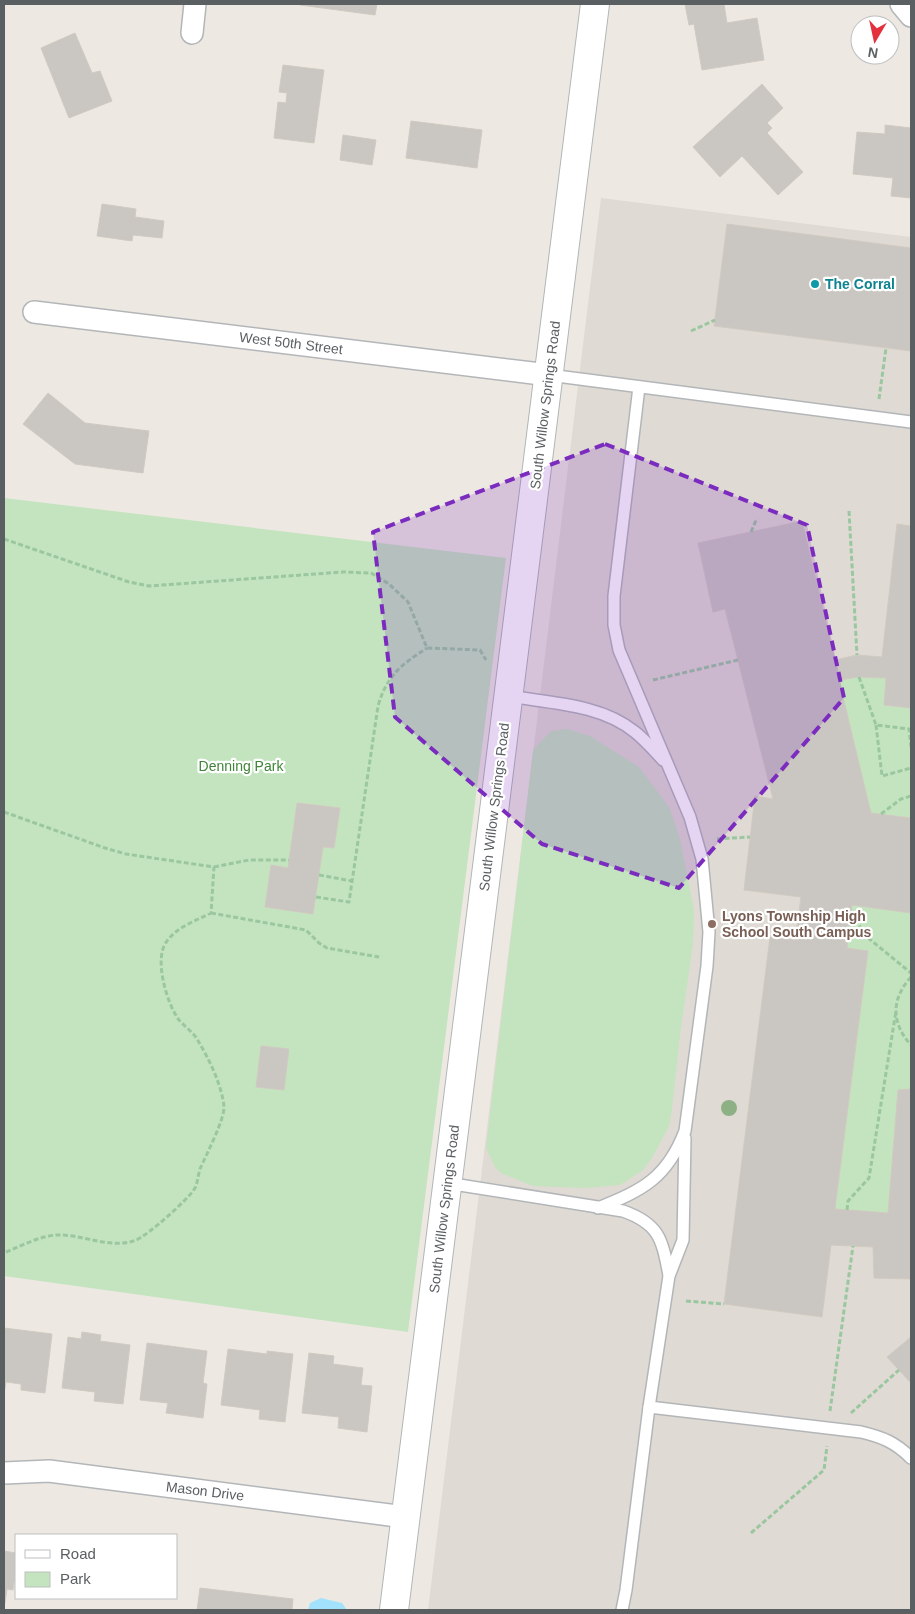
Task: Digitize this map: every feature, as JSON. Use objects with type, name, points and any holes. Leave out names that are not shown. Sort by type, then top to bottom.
[{"type":"street","points":[[192,33],[195,4]]},
{"type":"street","name":"South Willow Springs Road","points":[[394,1610],[595,4]]},
{"type":"street","points":[[901,4],[911,16]]},
{"type":"street","name":"West 50th Street","points":[[34,312],[549,375]]},
{"type":"street","name":"Mason Drive","points":[[4,1474],[49,1470],[405,1517]]},
{"type":"lane","points":[[549,375],[911,422]]},
{"type":"lane","points":[[622,1610],[649,1407],[669,1276],[683,1240],[685,1131],[707,966],[709,932],[702,860],[690,818],[619,650],[614,625],[614,596],[639,387]]},
{"type":"lane","points":[[508,696],[581,708],[613,718],[634,731],[667,764]]},
{"type":"lane","points":[[598,1208],[628,1196],[661,1173],[673,1159],[685,1131]]},
{"type":"lane","points":[[448,1183],[623,1211],[640,1218],[655,1230],[663,1247],[669,1276]]},
{"type":"lane","points":[[649,1407],[861,1432],[881,1437],[893,1443],[911,1458]]},
{"type":"path","points":[[691,331],[715,320]]},
{"type":"path","points":[[877,418],[886,348]]},
{"type":"path","points":[[849,512],[857,655]]},
{"type":"path","points":[[751,532],[757,518]]},
{"type":"path","points":[[4,539],[129,582],[148,586],[344,572],[371,573],[389,584],[408,602],[427,648]]},
{"type":"path","points":[[316,897],[349,902],[378,706],[383,689],[392,676],[403,665],[427,648],[480,650],[489,664]]},
{"type":"path","points":[[653,680],[738,660]]},
{"type":"path","points":[[859,676],[876,725],[882,776],[911,768]]},
{"type":"path","points":[[876,725],[909,729],[911,747]]},
{"type":"path","points":[[881,814],[901,799],[911,796]]},
{"type":"path","points":[[4,812],[126,854],[214,867],[249,860],[289,860]]},
{"type":"path","points":[[717,839],[750,837]]},
{"type":"path","points":[[211,913],[214,867]]},
{"type":"path","points":[[319,875],[352,881]]},
{"type":"path","points":[[4,1253],[42,1238],[58,1235],[112,1242],[137,1240],[188,1198],[195,1187],[198,1174],[220,1123],[224,1108],[221,1092],[207,1056],[195,1036],[172,1008],[165,988],[161,963],[165,943],[177,930],[211,913],[306,930],[318,943],[327,948],[379,957]]},
{"type":"path","points":[[851,913],[867,937],[911,973]]},
{"type":"path","points":[[847,1210],[848,1201],[869,1178],[898,997],[904,985],[911,977]]},
{"type":"path","points":[[896,1011],[900,1030],[911,1045]]},
{"type":"path","points":[[830,1413],[853,1246]]},
{"type":"path","points":[[686,1301],[724,1304]]},
{"type":"path","points":[[847,1416],[899,1370]]},
{"type":"path","points":[[751,1533],[824,1470],[830,1428]]},
{"type":"highlighted area","points":[[605,444],[807,525],[844,698],[679,888],[542,844],[395,717],[373,532]]},
{"type":"shaded area","name":"Lyons Township High School South Campus","points":[[601,198],[911,237],[911,1610],[428,1610]]},
{"type":"green space","name":"Denning Park","points":[[4,498],[506,558],[408,1332],[4,1276]]},
{"type":"green space","points":[[859,677],[886,678],[884,705],[911,708],[911,818],[871,813],[839,680]]},
{"type":"green space","points":[[567,729],[590,736],[639,767],[669,807],[680,839],[694,910],[693,944],[669,1126],[643,1170],[620,1185],[585,1188],[533,1186],[501,1173],[495,1167],[486,1148],[533,750],[551,731]]},
{"type":"green space","points":[[852,905],[911,913],[911,1089],[898,1090],[888,1213],[835,1209],[868,951],[847,948]]},
{"type":"water","points":[[321,1598],[342,1603],[347,1610],[308,1610],[310,1603]]},
{"type":"building","points":[[300,4],[377,4],[375,15]]},
{"type":"building","points":[[685,4],[724,4],[727,23],[757,18],[764,60],[702,70],[694,24],[689,25]]},
{"type":"building","points":[[75,33],[92,73],[100,71],[112,101],[69,118],[41,48]]},
{"type":"building","points":[[283,65],[324,70],[314,143],[274,138],[278,102],[286,103],[287,93],[279,92]]},
{"type":"building","points":[[762,84],[783,108],[767,123],[772,128],[767,133],[803,172],[778,195],[742,156],[720,177],[693,147]]},
{"type":"building","points":[[411,121],[482,130],[477,168],[406,158]]},
{"type":"building","points":[[885,125],[911,128],[911,198],[891,196],[893,178],[853,174],[857,132],[885,134]]},
{"type":"building","points":[[343,135],[376,140],[372,165],[340,160]]},
{"type":"building","points":[[102,204],[136,209],[135,217],[164,221],[162,238],[133,235],[132,241],[97,236]]},
{"type":"building","name":"The Corral","points":[[727,224],[911,248],[911,351],[714,326]]},
{"type":"building","points":[[48,393],[85,423],[149,431],[143,473],[75,464],[23,424]]},
{"type":"building","name":"Lyons Township High School South Campus","points":[[802,521],[835,660],[857,655],[882,657],[897,524],[911,526],[911,708],[884,705],[886,678],[859,677],[839,680],[871,813],[911,818],[911,913],[852,905],[847,948],[868,951],[835,1209],[888,1213],[898,1090],[911,1089],[911,1279],[874,1278],[873,1247],[831,1245],[822,1317],[724,1304],[770,937],[795,940],[801,897],[744,890],[755,796],[773,799],[725,609],[713,612],[698,543]]},
{"type":"building","points":[[297,803],[340,808],[334,848],[323,847],[313,914],[265,907],[271,865],[288,868]]},
{"type":"building","points":[[261,1046],[289,1049],[284,1090],[256,1087]]},
{"type":"building","points":[[4,1328],[52,1334],[45,1393],[21,1390],[21,1384],[6,1382],[4,1394]]},
{"type":"building","points":[[82,1332],[101,1335],[100,1341],[130,1345],[123,1404],[94,1401],[95,1392],[62,1388],[68,1337],[81,1339]]},
{"type":"building","points":[[911,1337],[911,1383],[887,1357]]},
{"type":"building","points":[[147,1343],[207,1351],[203,1383],[207,1384],[203,1418],[166,1413],[168,1403],[140,1400]]},
{"type":"building","points":[[228,1349],[267,1354],[267,1351],[293,1354],[285,1422],[259,1419],[260,1410],[221,1405]]},
{"type":"building","points":[[309,1353],[334,1356],[333,1364],[363,1368],[361,1385],[372,1386],[367,1432],[338,1428],[339,1417],[302,1413]]},
{"type":"building","points":[[4,1551],[15,1553],[15,1575],[13,1590],[7,1589],[4,1609]]},
{"type":"building","points":[[200,1588],[293,1599],[292,1610],[197,1610]]},
{"type":"place","name":"The Corral","points":[[815,284]]},
{"type":"place","name":"Lyons Township High School South Campus","points":[[712,924]]}]
